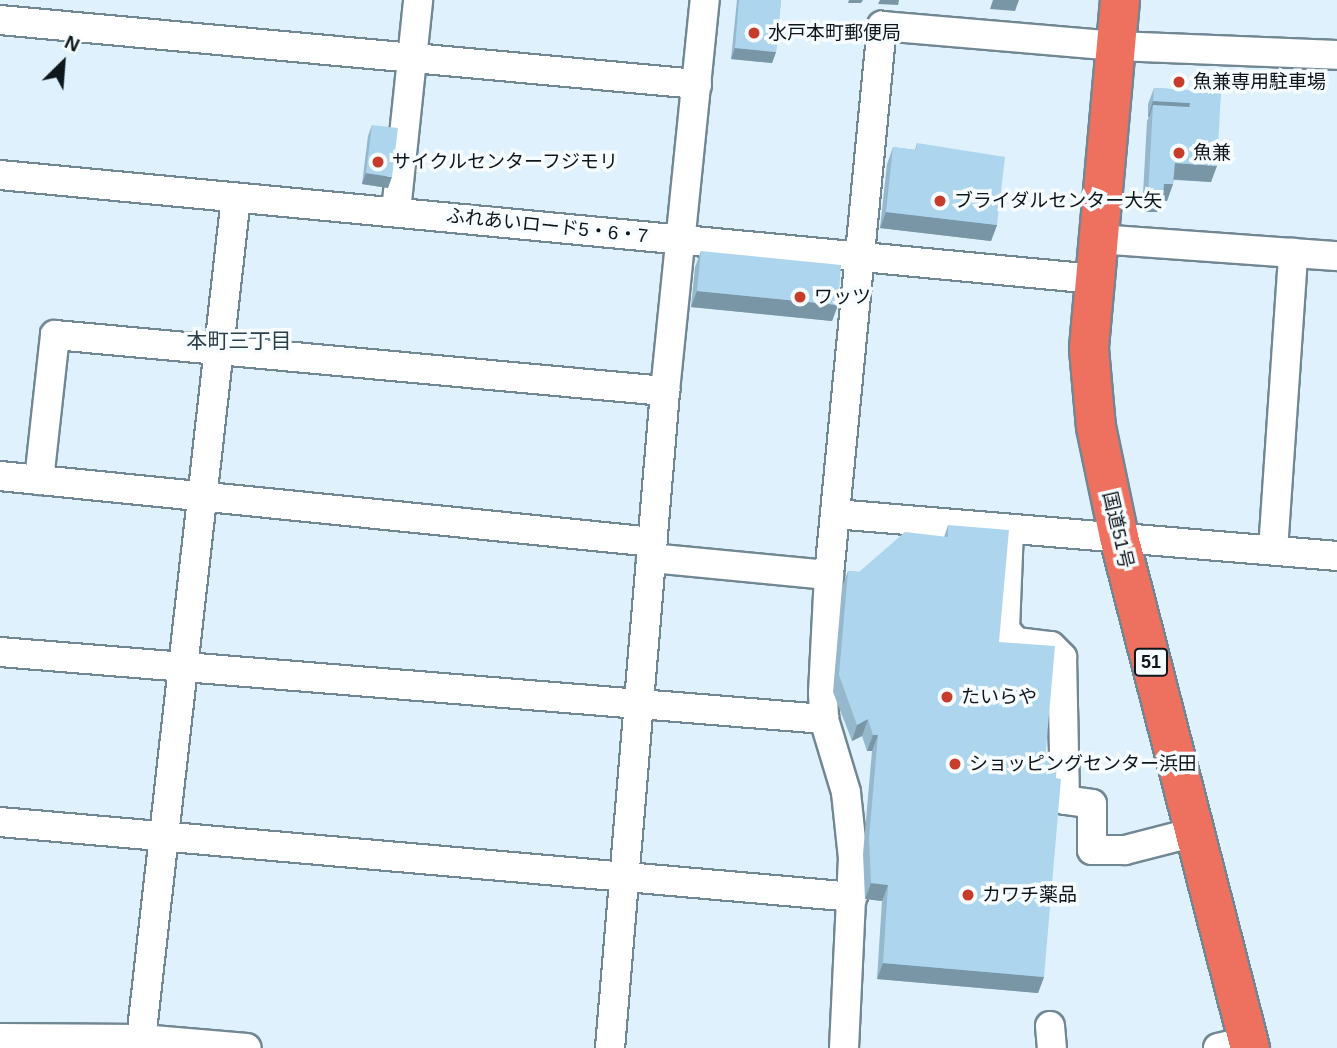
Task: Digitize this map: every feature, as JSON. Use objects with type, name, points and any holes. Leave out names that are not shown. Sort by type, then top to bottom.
[{"type":"highway","name":"国道51号","points":[[1120,0],[1090,349],[1096,427],[1119,537],[1195,832],[1239,1046]]},
{"type":"street","points":[[396,211],[418,0]]},
{"type":"street","points":[[610,1048],[665,391],[705,0]]},
{"type":"street","points":[[0,20],[697,84]]},
{"type":"street","points":[[844,1048],[853,897],[846,792],[824,719],[829,575],[882,26],[1116,46],[1337,55]]},
{"type":"street","name":"ふれあいロード5・6・7","points":[[0,175],[1094,279]]},
{"type":"street","points":[[141,1043],[162,836],[236,197]]},
{"type":"street","points":[[1098,239],[1337,256]]},
{"type":"street","points":[[1273,550],[1293,253]]},
{"type":"street","points":[[39,480],[55,335],[665,391]]},
{"type":"street","points":[[0,476],[652,550],[829,575]]},
{"type":"street","points":[[835,514],[1337,556]]},
{"type":"street","points":[[1009,529],[1005,629],[1016,642],[1051,646],[1062,657],[1065,800],[1092,804],[1092,850],[1125,850],[1195,832]]},
{"type":"street","points":[[0,652],[824,719]]},
{"type":"street","points":[[0,822],[853,897]]},
{"type":"street","points":[[0,1038],[247,1048]]},
{"type":"building","points":[[739,0],[781,0],[776,52],[735,48]]},
{"type":"building","name":"魚兼","points":[[1154,88],[1221,92],[1217,166],[1175,163],[1173,184],[1164,184],[1163,196],[1148,195],[1153,105],[1190,107],[1190,103],[1153,101]]},
{"type":"building","name":"サイクルセンターフジモリ","points":[[372,125],[398,128],[392,177],[366,173]]},
{"type":"building","name":"ブライダルセンター大矢","points":[[917,143],[1005,157],[997,225],[886,212],[893,147],[916,150]]},
{"type":"building","points":[[701,251],[841,265],[838,305],[697,291]]},
{"type":"building","name":"ショッピングセンター浜田","points":[[948,525],[1009,530],[999,642],[1055,646],[1045,760],[1057,762],[1056,778],[1061,779],[1044,977],[883,963],[888,885],[871,883],[869,838],[878,735],[873,735],[868,719],[857,725],[839,675],[848,571],[859,572],[905,532],[948,537]]},
{"type":"place","name":"水戸本町郵便局","points":[[754,33]]},
{"type":"place","name":"魚兼専用駐車場","points":[[1179,82]]},
{"type":"place","name":"魚兼","points":[[1179,153]]},
{"type":"place","name":"サイクルセンターフジモリ","points":[[378,162]]},
{"type":"place","name":"ブライダルセンター大矢","points":[[940,201]]},
{"type":"place","name":"ワッツ","points":[[800,297]]},
{"type":"place","name":"たいらや","points":[[947,697]]},
{"type":"place","name":"ショッピングセンター浜田","points":[[955,764]]},
{"type":"place","name":"カワチ薬品","points":[[968,895]]},
{"type":"district","name":"本町三丁目","points":[[239,341]]}]
